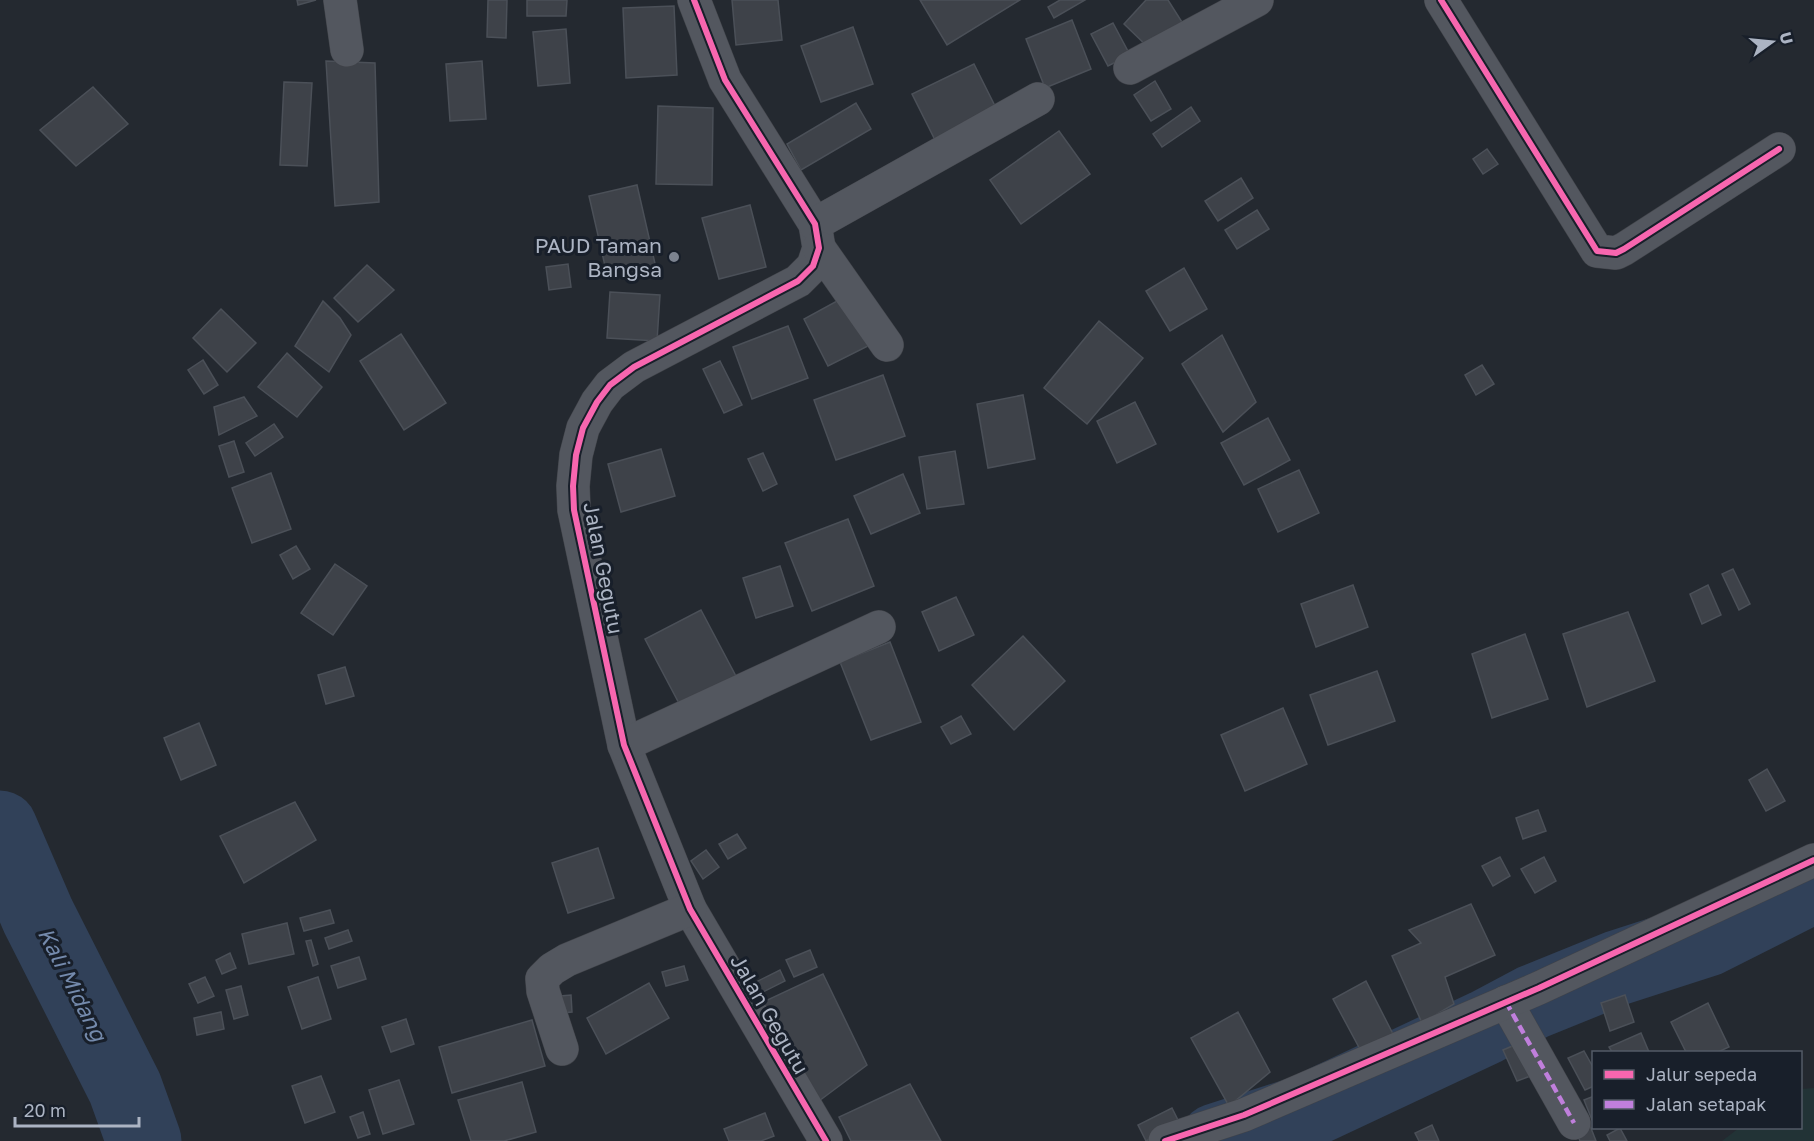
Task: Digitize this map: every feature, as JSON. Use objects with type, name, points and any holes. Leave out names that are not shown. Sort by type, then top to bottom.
[{"type":"street","points":[[340,0],[347,50]]},
{"type":"street","points":[[694,0],[726,80],[817,236],[887,345]]},
{"type":"street","points":[[1130,68],[1257,0]]},
{"type":"street","points":[[1441,0],[1598,251],[1616,253],[1624,249],[1779,149]]},
{"type":"street","points":[[817,236],[1038,99]]},
{"type":"street","name":"Jalan Gegutu","points":[[817,236],[813,266],[798,281],[634,367],[610,386],[597,402],[583,428],[576,455],[574,510],[624,745],[690,909],[826,1141]]},
{"type":"street","points":[[624,745],[879,627]]},
{"type":"street","points":[[1165,1141],[1244,1115],[1513,1014],[1814,860]]},
{"type":"street","points":[[562,1049],[543,991],[542,979],[552,969],[567,960],[690,909]]},
{"type":"street","points":[[1513,1014],[1575,1123]]},
{"type":"shaded area","points":[[1814,1088],[1814,1141],[1722,1141],[1738,1129],[1802,1129],[1802,1089]]},
{"type":"building","points":[[297,0],[316,0],[298,5]]},
{"type":"building","points":[[488,0],[507,0],[506,38],[487,37]]},
{"type":"building","points":[[527,0],[567,0],[566,16],[527,16]]},
{"type":"building","points":[[732,0],[778,0],[782,40],[736,45]]},
{"type":"building","points":[[920,0],[1020,0],[947,45]]},
{"type":"building","points":[[1060,0],[1085,0],[1054,18],[1048,7]]},
{"type":"building","points":[[1146,0],[1168,0],[1182,22],[1151,50],[1124,24]]},
{"type":"building","points":[[674,6],[677,75],[626,78],[623,8]]},
{"type":"building","points":[[1072,20],[1091,69],[1045,88],[1026,39]]},
{"type":"building","points":[[1113,23],[1130,55],[1108,66],[1091,34]]},
{"type":"building","points":[[853,27],[873,84],[821,102],[801,46]]},
{"type":"building","points":[[566,29],[570,83],[538,86],[533,32]]},
{"type":"building","points":[[326,61],[375,63],[379,202],[335,206]]},
{"type":"building","points":[[482,61],[486,119],[450,121],[446,64]]},
{"type":"building","points":[[974,64],[1000,116],[938,146],[912,94]]},
{"type":"building","points":[[1155,81],[1171,109],[1151,121],[1134,95]]},
{"type":"building","points":[[284,82],[312,83],[307,166],[280,165]]},
{"type":"building","points":[[93,87],[128,124],[76,166],[40,130]]},
{"type":"building","points":[[856,103],[871,129],[801,170],[787,144]]},
{"type":"building","points":[[658,106],[713,108],[712,185],[656,184]]},
{"type":"building","points":[[1191,107],[1200,121],[1162,147],[1153,134]]},
{"type":"building","points":[[1059,131],[1090,174],[1021,224],[990,180]]},
{"type":"building","points":[[1487,149],[1498,164],[1483,174],[1473,159]]},
{"type":"building","points":[[1241,178],[1253,198],[1218,221],[1205,201]]},
{"type":"building","points":[[637,185],[656,268],[608,279],[589,196]]},
{"type":"building","points":[[750,205],[766,267],[719,279],[702,218]]},
{"type":"building","points":[[1257,210],[1269,229],[1237,249],[1225,230]]},
{"type":"building","points":[[568,264],[571,287],[549,290],[546,267]]},
{"type":"building","points":[[367,265],[394,290],[358,322],[334,298]]},
{"type":"building","points":[[1184,268],[1207,309],[1170,331],[1146,291]]},
{"type":"building","points":[[610,292],[660,295],[657,341],[607,338]]},
{"type":"building","points":[[848,295],[874,343],[828,366],[804,319]]},
{"type":"building","points":[[323,301],[340,318],[351,335],[329,372],[295,346]]},
{"type":"building","points":[[221,309],[256,343],[227,372],[193,338]]},
{"type":"building","points":[[1099,321],[1143,358],[1087,424],[1044,388]]},
{"type":"building","points":[[788,326],[808,378],[752,399],[733,347]]},
{"type":"building","points":[[401,334],[446,403],[404,430],[360,361]]},
{"type":"building","points":[[1222,335],[1256,402],[1223,432],[1182,364]]},
{"type":"building","points":[[287,353],[322,387],[297,417],[258,387]]},
{"type":"building","points":[[203,360],[218,385],[204,394],[188,370]]},
{"type":"building","points":[[720,361],[742,405],[724,413],[703,369]]},
{"type":"building","points":[[1482,365],[1494,384],[1476,395],[1465,375]]},
{"type":"building","points":[[883,375],[905,436],[836,460],[814,400]]},
{"type":"building","points":[[1023,395],[1035,459],[988,468],[977,404]]},
{"type":"building","points":[[244,397],[257,416],[219,435],[214,407]]},
{"type":"building","points":[[1135,402],[1156,444],[1117,463],[1097,421]]},
{"type":"building","points":[[1268,418],[1290,460],[1244,485],[1221,443]]},
{"type":"building","points":[[274,424],[283,437],[255,456],[246,443]]},
{"type":"building","points":[[234,441],[244,472],[229,477],[219,446]]},
{"type":"building","points":[[661,449],[675,496],[621,512],[608,464]]},
{"type":"building","points":[[955,451],[964,504],[927,509],[919,457]]},
{"type":"building","points":[[763,453],[777,484],[763,491],[748,459]]},
{"type":"building","points":[[1299,470],[1319,513],[1278,532],[1258,489]]},
{"type":"building","points":[[271,473],[291,529],[252,543],[232,488]]},
{"type":"building","points":[[903,474],[920,513],[871,534],[854,496]]},
{"type":"building","points":[[848,519],[874,586],[812,611],[785,543]]},
{"type":"building","points":[[296,546],[310,569],[293,579],[280,555]]},
{"type":"building","points":[[335,564],[367,586],[333,635],[301,613]]},
{"type":"building","points":[[780,566],[793,606],[756,618],[743,578]]},
{"type":"building","points":[[1733,569],[1750,604],[1739,610],[1722,574]]},
{"type":"building","points":[[1353,585],[1368,627],[1316,647],[1301,604]]},
{"type":"building","points":[[1708,585],[1721,615],[1702,624],[1690,594]]},
{"type":"building","points":[[956,597],[974,635],[939,651],[922,612]]},
{"type":"building","points":[[701,610],[738,680],[682,709],[645,639]]},
{"type":"building","points":[[1628,612],[1655,681],[1587,707],[1563,634]]},
{"type":"building","points":[[1525,634],[1548,699],[1492,718],[1472,654]]},
{"type":"building","points":[[1023,636],[1065,681],[1014,730],[972,685]]},
{"type":"building","points":[[890,642],[921,722],[871,740],[840,662]]},
{"type":"building","points":[[345,667],[354,696],[326,704],[318,675]]},
{"type":"building","points":[[1377,671],[1395,721],[1328,745],[1310,695]]},
{"type":"building","points":[[1283,708],[1307,764],[1245,791],[1221,735]]},
{"type":"building","points":[[961,716],[971,734],[951,744],[941,727]]},
{"type":"building","points":[[199,723],[216,765],[181,780],[164,738]]},
{"type":"building","points":[[1767,769],[1785,801],[1766,811],[1749,780]]},
{"type":"building","points":[[295,802],[316,840],[244,883],[220,836]]},
{"type":"building","points":[[1538,810],[1546,831],[1523,839],[1516,818]]},
{"type":"building","points":[[737,834],[746,848],[728,859],[719,844]]},
{"type":"building","points":[[598,848],[614,898],[568,913],[552,863]]},
{"type":"building","points":[[706,850],[719,867],[703,879],[691,861]]},
{"type":"building","points":[[1500,857],[1510,876],[1493,886],[1482,866]]},
{"type":"building","points":[[1544,857],[1556,881],[1535,893],[1521,869]]},
{"type":"building","points":[[1471,904],[1495,955],[1445,977],[1454,1004],[1422,1023],[1392,956],[1421,943],[1409,930]]},
{"type":"building","points":[[330,910],[334,923],[304,931],[300,918]]},
{"type":"building","points":[[287,923],[294,954],[249,964],[242,934]]},
{"type":"building","points":[[348,930],[352,941],[329,949],[325,938]]},
{"type":"building","points":[[311,940],[318,964],[313,966],[306,941]]},
{"type":"building","points":[[810,950],[817,967],[794,977],[786,960]]},
{"type":"building","points":[[230,953],[236,968],[222,974],[216,960]]},
{"type":"building","points":[[359,957],[366,979],[338,988],[331,966]]},
{"type":"building","points":[[684,966],[688,980],[666,986],[662,972]]},
{"type":"building","points":[[780,970],[785,981],[753,997],[748,986]]},
{"type":"building","points":[[823,974],[867,1065],[819,1101],[763,1002]]},
{"type":"building","points":[[205,977],[214,996],[198,1003],[189,984]]},
{"type":"building","points":[[318,977],[331,1019],[302,1029],[288,987]]},
{"type":"building","points":[[1366,981],[1394,1036],[1362,1053],[1333,999]]},
{"type":"building","points":[[649,983],[669,1018],[606,1054],[587,1018]]},
{"type":"building","points":[[241,986],[248,1015],[234,1019],[226,990]]},
{"type":"building","points":[[571,995],[572,1012],[562,1013],[560,996]]},
{"type":"building","points":[[1625,995],[1634,1022],[1610,1031],[1601,1003]]},
{"type":"building","points":[[1708,1003],[1729,1047],[1720,1051],[1686,1051],[1671,1022]]},
{"type":"building","points":[[221,1012],[224,1029],[197,1035],[194,1018]]},
{"type":"building","points":[[1238,1012],[1270,1072],[1229,1106],[1191,1038]]},
{"type":"building","points":[[406,1019],[414,1044],[391,1052],[382,1027]]},
{"type":"building","points":[[532,1020],[545,1066],[452,1093],[439,1047]]},
{"type":"building","points":[[1641,1033],[1649,1051],[1611,1051],[1609,1047]]},
{"type":"building","points":[[1522,1042],[1536,1074],[1517,1081],[1503,1050]]},
{"type":"building","points":[[1584,1051],[1592,1065],[1592,1087],[1585,1090],[1568,1058]]},
{"type":"building","points":[[321,1076],[335,1112],[305,1123],[292,1086]]},
{"type":"building","points":[[399,1080],[414,1124],[383,1134],[369,1090]]},
{"type":"building","points":[[522,1082],[536,1132],[504,1141],[471,1141],[458,1100]]},
{"type":"building","points":[[910,1084],[941,1141],[851,1141],[839,1117]]},
{"type":"building","points":[[1592,1097],[1592,1120],[1584,1100]]},
{"type":"building","points":[[1172,1108],[1180,1124],[1146,1141],[1138,1125]]},
{"type":"building","points":[[363,1112],[370,1134],[358,1138],[350,1117]]},
{"type":"building","points":[[765,1113],[774,1136],[761,1141],[729,1141],[724,1129]]},
{"type":"building","points":[[1589,1123],[1596,1141],[1580,1141],[1575,1129]]},
{"type":"building","points":[[1432,1125],[1439,1141],[1419,1141],[1415,1133]]},
{"type":"building","points":[[1621,1129],[1627,1141],[1610,1141],[1607,1135]]},
{"type":"waterway","name":"Kali Midang","points":[[0,828],[38,916],[125,1088],[144,1141]]},
{"type":"waterway","points":[[1216,1141],[1303,1113],[1486,1027],[1533,1002],[1617,968],[1707,939],[1814,885]]},
{"type":"marked path","points":[[1506,1002],[1574,1123]]},
{"type":"cycle path","points":[[694,0],[725,80],[815,224],[819,248],[813,266],[798,281],[634,367],[610,385],[597,402],[583,428],[576,455],[573,486],[574,510],[624,745],[690,909],[826,1141]]},
{"type":"cycle path","points":[[1441,0],[1597,251],[1616,253],[1624,249],[1779,149]]},
{"type":"cycle path","points":[[1165,1141],[1244,1115],[1539,988],[1814,860]]},
{"type":"place","name":"PAUD Taman Bangsa","points":[[674,257]]}]
